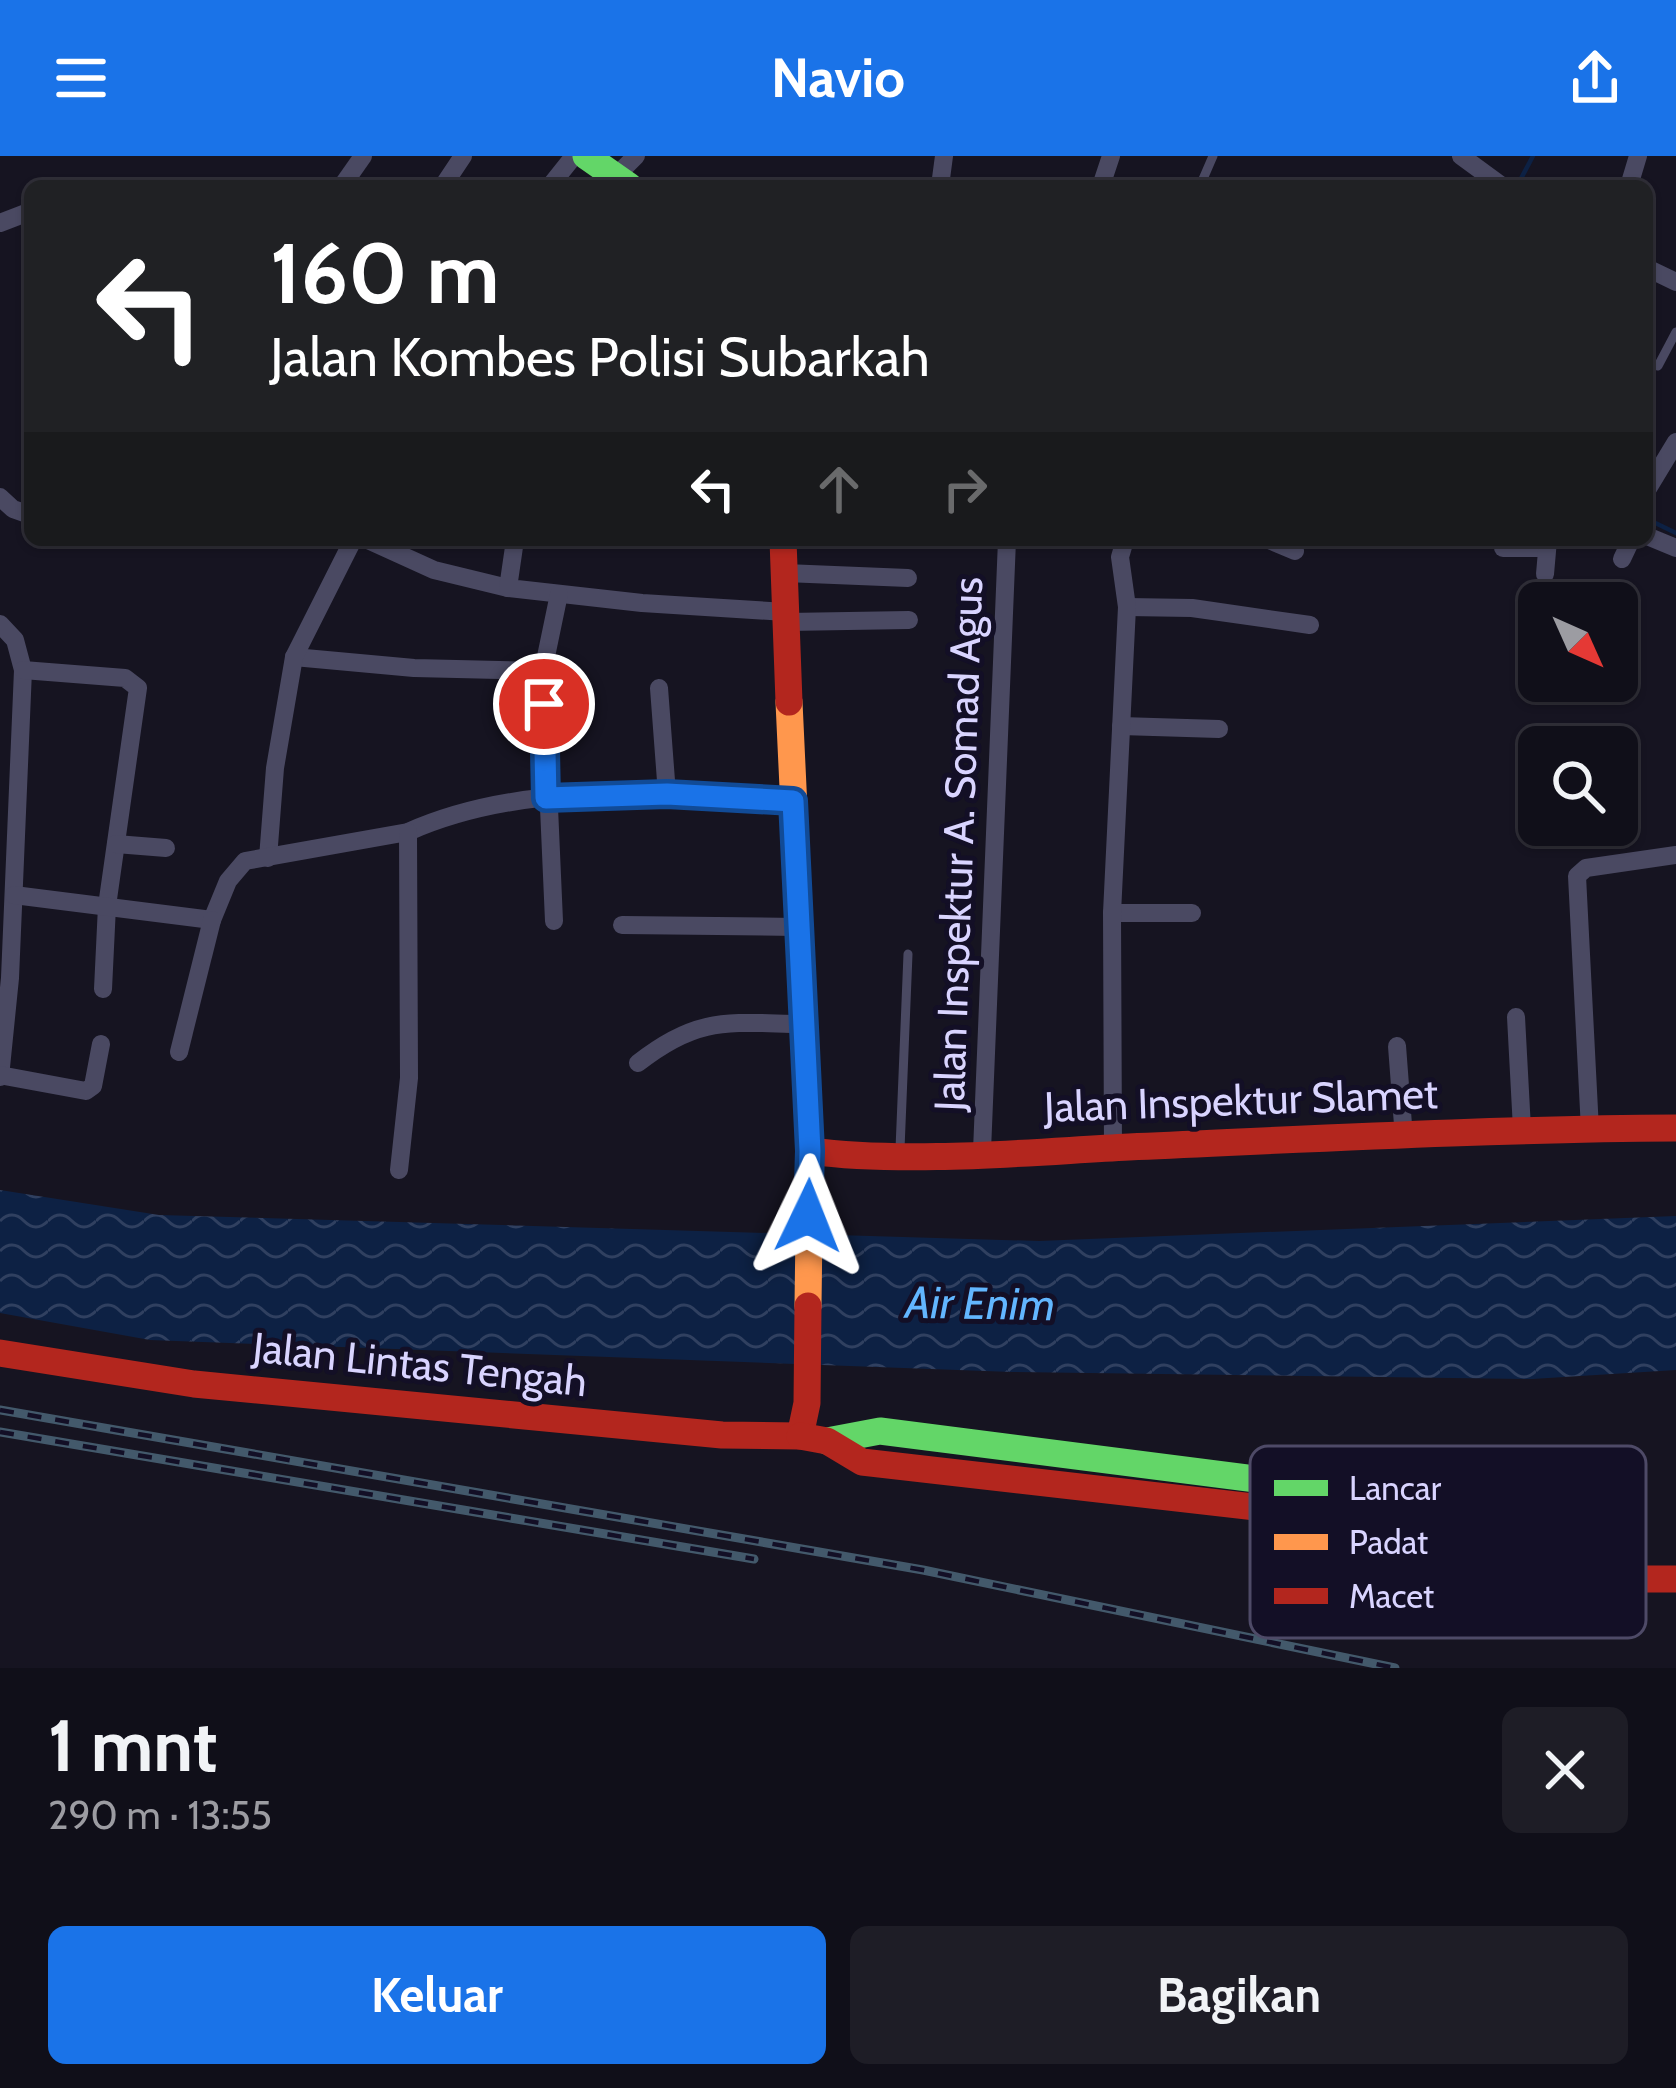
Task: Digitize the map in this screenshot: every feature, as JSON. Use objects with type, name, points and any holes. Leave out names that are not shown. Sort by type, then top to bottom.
[{"type":"main road","points":[[586,156],[627,172]]},
{"type":"main road","points":[[783,546],[810,1151],[807,1403],[813,1439]]},
{"type":"main road","name":"Jalan Inspektur Slamet","points":[[810,1151],[900,1155],[1404,1138],[1522,1129],[1676,1128]]},
{"type":"main road","name":"Jalan Lintas Tengah","points":[[0,1353],[194,1384],[722,1436],[813,1439]]},
{"type":"main road","points":[[813,1439],[880,1431],[1250,1478]]},
{"type":"main road","points":[[813,1439],[862,1462],[1250,1507]]},
{"type":"main road","points":[[1646,1557],[1676,1556]]},
{"type":"main road","points":[[1646,1580],[1676,1579]]},
{"type":"street","points":[[555,180],[574,156]]},
{"type":"street","points":[[1461,156],[1495,180]]},
{"type":"street","points":[[1653,481],[1676,442]]},
{"type":"street","points":[[0,496],[24,513]]},
{"type":"street","points":[[268,858],[274,768],[294,657],[350,546]]},
{"type":"street","points":[[381,546],[434,570],[508,588],[786,617],[909,620]]},
{"type":"street","points":[[508,588],[514,546]]},
{"type":"street","name":"Jalan Inspektur A. Somad Agus","points":[[982,1151],[1007,546]]},
{"type":"street","points":[[1113,1148],[1112,913],[1127,607],[1120,557],[1123,546]]},
{"type":"street","points":[[1285,546],[1295,550]]},
{"type":"street","points":[[1503,548],[1525,546]]},
{"type":"street","points":[[1545,574],[1547,546]]},
{"type":"street","points":[[1622,559],[1628,546]]},
{"type":"street","points":[[785,573],[908,578]]},
{"type":"street","points":[[554,921],[543,671],[559,594]]},
{"type":"street","points":[[1127,607],[1192,608],[1310,625]]},
{"type":"street","points":[[0,624],[15,640],[23,670],[8,845],[14,895],[0,1076],[86,1091],[93,1086],[101,1044]]},
{"type":"street","points":[[294,657],[415,668],[543,671]]},
{"type":"street","points":[[23,670],[125,678],[138,688],[106,906],[103,989]]},
{"type":"street","points":[[659,688],[667,794]]},
{"type":"street","points":[[1121,726],[1219,729]]},
{"type":"street","points":[[179,1052],[212,920],[236,867],[245,861],[408,832],[432,820],[500,802],[667,794],[793,801]]},
{"type":"street","points":[[399,1170],[409,1078],[408,832]]},
{"type":"street","points":[[116,844],[166,848]]},
{"type":"street","points":[[1590,1130],[1577,876],[1586,868],[1676,855]]},
{"type":"street","points":[[14,895],[212,920]]},
{"type":"street","points":[[1112,913],[1192,913]]},
{"type":"street","points":[[622,925],[797,927]]},
{"type":"street","points":[[1516,1017],[1522,1129]]},
{"type":"street","points":[[638,1064],[667,1040],[716,1022],[802,1024]]},
{"type":"street","points":[[1397,1046],[1404,1138]]},
{"type":"lane","points":[[1658,366],[1676,332]]},
{"type":"lane","points":[[900,1155],[908,954]]},
{"type":"water","name":"Air Enim","points":[[0,1190],[159,1215],[1039,1241],[1676,1216],[1676,1370],[1532,1379],[1012,1372],[150,1340],[0,1313]]},
{"type":"waterway","points":[[1520,180],[1533,156]]},
{"type":"waterway","points":[[1653,522],[1676,533]]},
{"type":"railway","points":[[0,1410],[923,1570],[1250,1638]]},
{"type":"railway","points":[[0,1432],[754,1559]]},
{"type":"railway","points":[[1251,1638],[1395,1668]]},
{"type":"traffic: fast","points":[[586,156],[620,180]]},
{"type":"traffic: fast","points":[[827,1441],[880,1431],[1250,1478]]},
{"type":"traffic: slow","points":[[789,702],[810,1151],[808,1306]]},
{"type":"traffic: jam","points":[[783,546],[789,702]]},
{"type":"traffic: jam","points":[[810,1151],[969,1156],[1402,1135],[1676,1128]]},
{"type":"traffic: jam","points":[[0,1353],[194,1384],[722,1435],[800,1436],[807,1403],[808,1306]]},
{"type":"traffic: jam","points":[[800,1436],[827,1441],[862,1462],[1250,1506]]},
{"type":"traffic: jam","points":[[1646,1579],[1676,1579]]},
{"type":"route","points":[[544,704],[546,798],[667,794],[793,801],[810,1151],[808,1216]]}]
